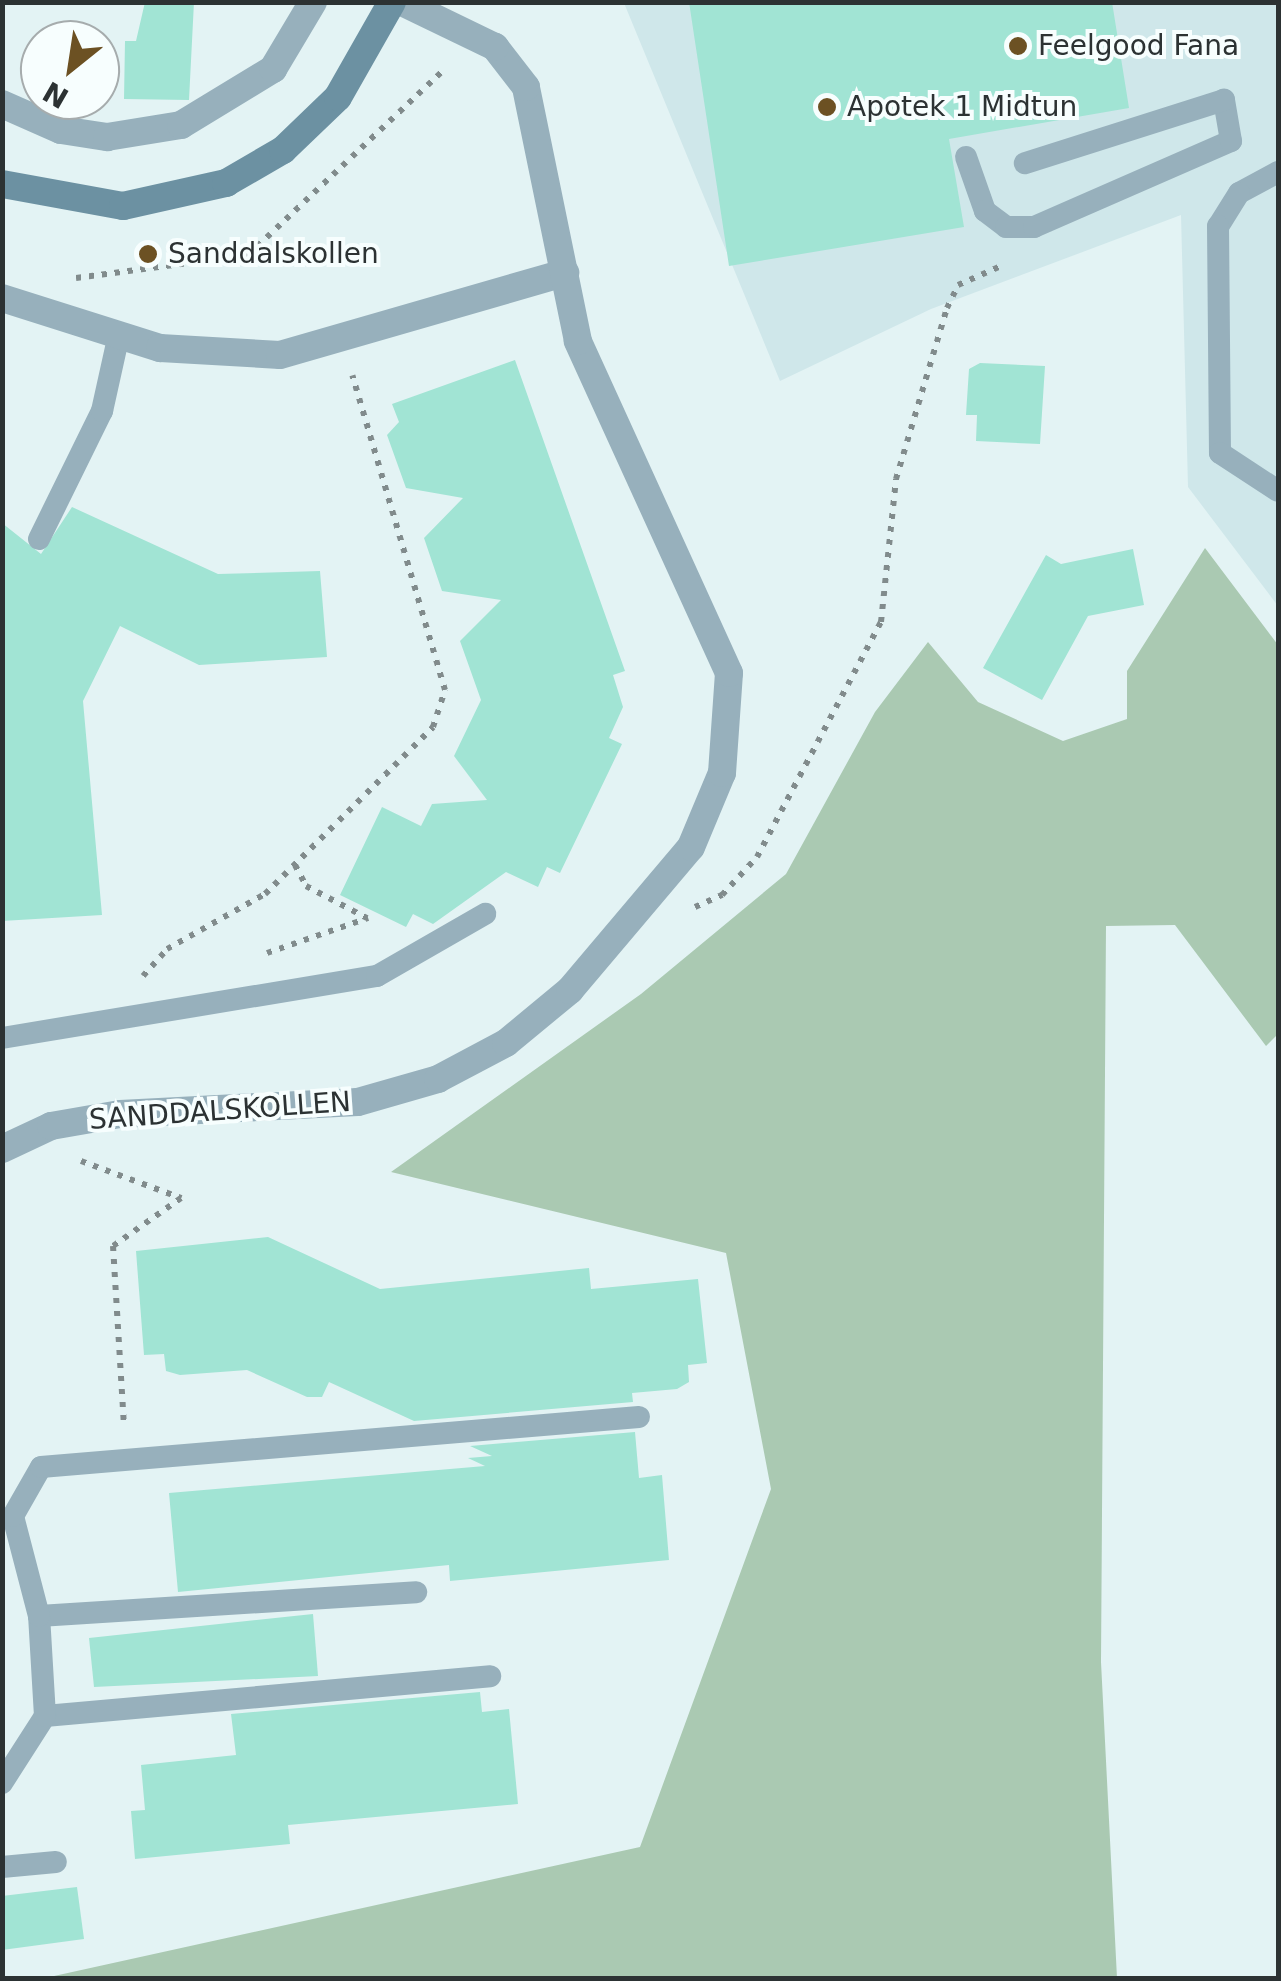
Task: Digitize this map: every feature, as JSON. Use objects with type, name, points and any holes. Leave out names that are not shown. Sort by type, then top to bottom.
[{"type":"main road","points":[[2,184],[123,206],[226,183],[283,150],[338,97],[392,2]]},
{"type":"street","points":[[2,104],[61,130],[107,137],[181,125],[273,69],[314,2]]},
{"type":"street","name":"SANDDALSKOLLEN","points":[[2,1149],[51,1126],[120,1114],[358,1102],[438,1080],[506,1043],[570,990],[691,847],[722,773],[729,673],[578,340],[566,273],[514,64],[402,2]]},
{"type":"street","points":[[2,298],[118,339],[280,355],[566,273]]},
{"type":"lane","points":[[966,158],[984,211],[1006,228],[1034,227],[1231,141],[1224,100],[1025,164]]},
{"type":"lane","points":[[1278,172],[1239,192],[1218,226],[1220,453],[1278,492]]},
{"type":"lane","points":[[39,539],[102,411],[118,339]]},
{"type":"lane","points":[[2,1038],[377,976],[486,914]]},
{"type":"lane","points":[[2,1783],[45,1716],[38,1616],[13,1516],[40,1467],[639,1417]]},
{"type":"lane","points":[[38,1616],[416,1592]]},
{"type":"lane","points":[[45,1716],[490,1676]]},
{"type":"lane","points":[[2,1867],[56,1862]]},
{"type":"path","points":[[675,916],[722,895],[758,857],[881,622],[896,479],[947,308],[958,285],[1011,261]]},
{"type":"path","points":[[132,988],[167,950],[265,894],[433,727],[445,690],[341,340]]},
{"type":"path","points":[[295,864],[306,886],[368,918]]},
{"type":"path","points":[[71,1149],[84,1164],[182,1198],[113,1246],[126,1460]]},
{"type":"shaded area","points":[[624,3],[1278,3],[1278,606],[1188,487],[1181,215],[931,309],[780,381]]},
{"type":"green space","points":[[1205,548],[1278,645],[1278,1034],[1266,1046],[1175,925],[1106,926],[1101,1662],[1117,1978],[45,1978],[640,1847],[771,1489],[726,1253],[391,1172],[641,994],[786,874],[875,712],[928,642],[978,702],[1063,741],[1127,719],[1127,671]]},
{"type":"building","points":[[145,2],[194,2],[189,100],[124,99],[125,41],[136,41]]},
{"type":"building","points":[[689,2],[1112,2],[1129,108],[949,139],[964,227],[729,266]]},
{"type":"building","points":[[515,360],[625,671],[613,675],[623,707],[609,738],[622,744],[560,873],[547,867],[538,887],[506,872],[433,924],[413,914],[406,927],[340,895],[382,807],[421,826],[432,804],[487,800],[454,756],[481,700],[460,641],[501,600],[442,591],[424,538],[463,498],[406,488],[387,435],[399,422],[392,404]]},
{"type":"building","points":[[980,363],[1045,366],[1040,444],[976,441],[977,415],[966,415],[969,369]]},
{"type":"building","points":[[72,507],[218,574],[320,571],[327,657],[199,665],[120,626],[83,701],[102,915],[2,921],[2,523],[41,554]]},
{"type":"building","points":[[1133,549],[1144,605],[1088,616],[1042,700],[983,668],[1046,555],[1061,564]]},
{"type":"building","points":[[268,1237],[380,1289],[589,1268],[591,1289],[698,1279],[707,1363],[688,1365],[689,1382],[677,1389],[632,1393],[633,1402],[414,1421],[329,1382],[322,1397],[307,1397],[247,1370],[180,1375],[166,1371],[164,1354],[144,1355],[136,1251]]},
{"type":"building","points":[[635,1432],[639,1478],[662,1475],[669,1560],[450,1581],[449,1565],[178,1592],[169,1493],[485,1466],[468,1458],[492,1456],[470,1446]]},
{"type":"building","points":[[313,1614],[318,1676],[94,1687],[89,1638]]},
{"type":"building","points":[[480,1692],[482,1712],[509,1709],[518,1804],[288,1825],[290,1844],[135,1859],[131,1811],[145,1810],[141,1765],[236,1755],[231,1714]]},
{"type":"building","points":[[77,1887],[84,1939],[2,1950],[2,1896]]},
{"type":"place","name":"Feelgood Fana","points":[[1018,46]]},
{"type":"place","name":"Apotek 1 Midtun","points":[[827,107]]},
{"type":"place","name":"Sanddalskollen","points":[[148,254]]}]
